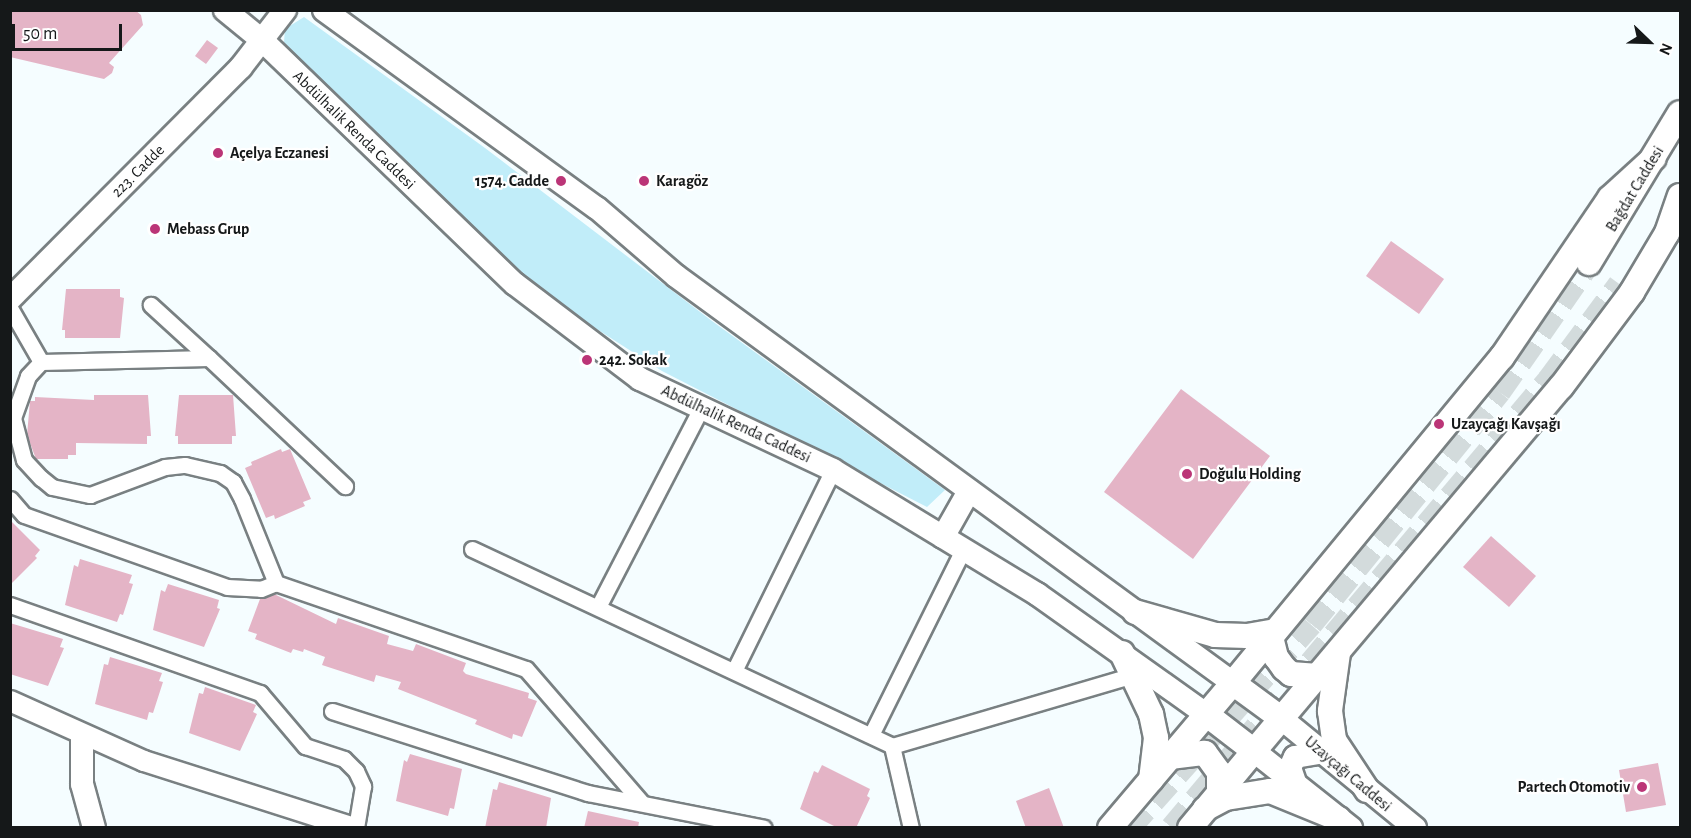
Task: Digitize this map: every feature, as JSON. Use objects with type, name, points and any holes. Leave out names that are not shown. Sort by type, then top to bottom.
[{"type":"main road","name":"Abdülhalik Renda Caddesi","points":[[225,10],[263,41],[515,284],[640,379],[833,470],[1037,594],[1206,714]]},
{"type":"main road","name":"223. Cadde","points":[[10,299],[263,41],[285,10]]},
{"type":"main road","points":[[324,10],[587,200],[676,276],[1282,719]]},
{"type":"main road","name":"Bağdat Caddesi","points":[[1589,263],[1680,113]]},
{"type":"main road","points":[[1110,828],[1274,634],[1502,357],[1610,198],[1654,158]]},
{"type":"main road","points":[[1620,284],[1680,189]]},
{"type":"main road","points":[[1190,828],[1561,387],[1632,292],[1667,233],[1680,196]]},
{"type":"main road","points":[[944,537],[969,491]]},
{"type":"main road","points":[[1135,612],[1215,635],[1274,634]]},
{"type":"main road","points":[[1274,634],[1276,657],[1284,668],[1292,674],[1318,676]]},
{"type":"main road","points":[[1338,652],[1330,711],[1334,740],[1367,790]]},
{"type":"main road","points":[[1122,653],[1151,714],[1156,738],[1151,780]]},
{"type":"main road","points":[[1206,714],[1345,823]]},
{"type":"main road","name":"Uzayçağı Caddesi","points":[[1282,719],[1414,828]]},
{"type":"main road","points":[[82,736],[82,784],[94,828]]},
{"type":"main road","points":[[1296,785],[1290,768],[1295,757],[1322,752]]},
{"type":"main road","points":[[1170,757],[1205,753],[1219,772],[1212,801]]},
{"type":"main road","points":[[1212,801],[1270,791],[1345,823]]},
{"type":"street","points":[[151,305],[345,486]]},
{"type":"street","points":[[10,308],[41,362]]},
{"type":"street","points":[[209,358],[41,362],[28,376],[13,418],[24,460],[52,487],[90,495],[165,467],[185,465],[220,473],[233,482],[242,499],[276,584]]},
{"type":"street","points":[[598,607],[701,408]]},
{"type":"street","points":[[735,671],[833,470]]},
{"type":"street","points":[[10,499],[24,515],[227,587],[261,589],[276,584],[526,669],[642,803]]},
{"type":"street","points":[[472,549],[892,746],[1134,675]]},
{"type":"street","points":[[871,735],[963,550]]},
{"type":"street","points":[[10,605],[261,693],[304,746],[344,759],[357,771],[363,786],[355,828],[144,761],[82,736],[10,701]]},
{"type":"street","points":[[332,711],[588,793],[764,828]]},
{"type":"street","points":[[892,746],[911,828]]},
{"type":"shaded area","points":[[304,17],[485,148],[712,321],[945,490],[927,507],[662,371],[575,315],[504,258],[366,130],[284,42],[285,29]]},
{"type":"building","points":[[10,10],[135,10],[141,15],[143,25],[109,63],[114,67],[112,73],[104,79],[10,57]]},
{"type":"building","points":[[207,40],[218,48],[206,64],[195,56]]},
{"type":"building","points":[[1391,241],[1444,279],[1419,314],[1366,276]]},
{"type":"building","points":[[66,289],[120,289],[120,297],[124,298],[120,338],[65,338],[65,330],[62,330]]},
{"type":"building","name":"Doğulu Holding","points":[[1181,389],[1270,456],[1193,559],[1104,492]]},
{"type":"building","points":[[94,395],[148,395],[151,436],[147,436],[147,444],[76,443],[76,455],[68,455],[68,459],[36,459],[27,435],[30,401],[35,401],[35,397],[94,400]]},
{"type":"building","points":[[179,395],[233,395],[236,436],[232,436],[232,444],[178,444],[178,436],[175,436]]},
{"type":"building","points":[[281,449],[282,452],[290,449],[311,499],[303,502],[305,506],[275,519],[274,515],[266,518],[245,468],[252,465],[251,462]]},
{"type":"building","points":[[10,520],[40,550],[35,556],[37,558],[10,585]]},
{"type":"building","points":[[1491,536],[1536,576],[1509,607],[1463,567]]},
{"type":"building","points":[[80,559],[132,575],[129,583],[133,584],[123,615],[120,614],[117,622],[65,605],[74,565],[78,567]]},
{"type":"building","points":[[168,584],[219,600],[217,608],[220,609],[204,647],[153,630],[161,590],[165,592]]},
{"type":"building","points":[[274,594],[336,624],[338,618],[389,636],[387,644],[413,651],[416,644],[466,663],[463,671],[466,674],[529,693],[528,698],[537,701],[522,737],[513,734],[512,739],[475,724],[477,720],[398,689],[401,682],[376,675],[374,682],[322,665],[325,657],[304,649],[303,652],[293,649],[291,653],[255,639],[257,634],[248,631],[260,599]]},
{"type":"building","points":[[10,623],[63,639],[60,647],[64,648],[48,686],[10,674]]},
{"type":"building","points":[[110,657],[162,673],[159,681],[163,682],[153,713],[149,712],[147,720],[95,704],[104,664],[108,665]]},
{"type":"building","points":[[205,687],[256,705],[253,712],[257,714],[240,751],[189,733],[199,693],[203,694]]},
{"type":"building","points":[[410,754],[462,769],[454,809],[450,808],[448,816],[396,801],[404,760],[407,762]]},
{"type":"building","name":"Partech Otomotiv","points":[[1658,763],[1666,805],[1626,812],[1619,770]]},
{"type":"building","points":[[822,765],[870,789],[867,796],[870,798],[856,828],[838,828],[800,809],[814,771],[818,773]]},
{"type":"building","points":[[499,782],[551,798],[546,828],[485,828],[493,789],[497,790]]},
{"type":"building","points":[[1049,788],[1064,828],[1026,828],[1016,801]]},
{"type":"building","points":[[588,811],[639,822],[638,828],[584,828]]},
{"type":"tunnel","points":[[1129,828],[1311,624],[1499,392],[1589,263]]},
{"type":"tunnel","points":[[1172,828],[1549,380],[1620,284]]},
{"type":"place","name":"Açelya Eczanesi","points":[[218,153]]},
{"type":"place","name":"1574. Cadde","points":[[561,181]]},
{"type":"place","name":"Karagöz","points":[[644,181]]},
{"type":"place","name":"Mebass Grup","points":[[155,229]]},
{"type":"place","name":"242. Sokak","points":[[587,360]]},
{"type":"place","name":"Uzayçağı Kavşağı","points":[[1439,424]]},
{"type":"place","name":"Doğulu Holding","points":[[1187,474]]},
{"type":"place","name":"Partech Otomotiv","points":[[1642,787]]}]
